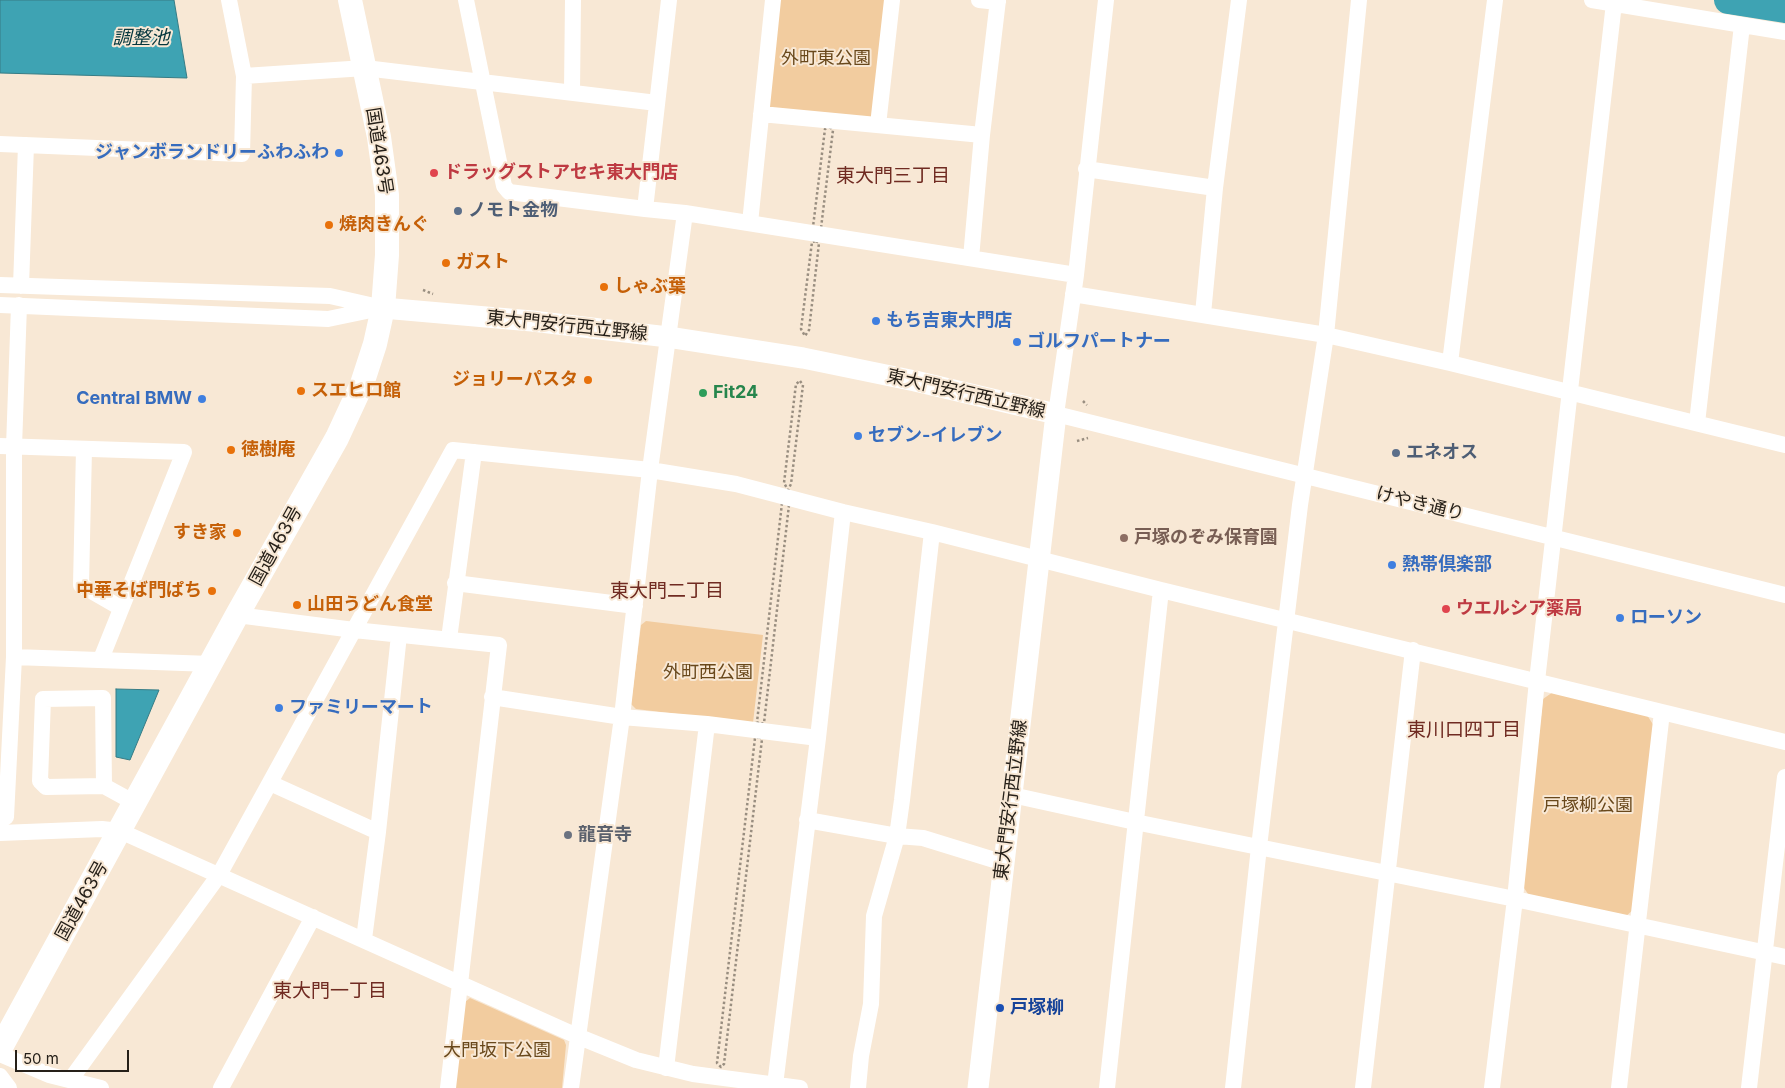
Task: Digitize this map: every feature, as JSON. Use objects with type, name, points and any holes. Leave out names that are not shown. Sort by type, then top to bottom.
[{"type":"highway","name":"国道463号","points":[[0,1049],[237,615],[337,438],[362,384],[375,344],[383,308],[387,255],[387,196],[379,137],[350,0]]},
{"type":"main road","name":"東大門安行西立野線","points":[[383,308],[532,321],[668,337],[812,360],[915,381],[1056,414],[978,1088]]},
{"type":"street","points":[[0,144],[242,154],[244,76],[229,0]]},
{"type":"street","points":[[466,0],[504,186],[509,192],[685,213],[1076,275]]},
{"type":"street","points":[[572,91],[573,0]]},
{"type":"street","points":[[645,209],[669,0]]},
{"type":"street","points":[[750,223],[773,0]]},
{"type":"street","points":[[878,126],[892,0]]},
{"type":"street","points":[[971,258],[982,136],[998,1],[979,0]]},
{"type":"street","points":[[1056,414],[1076,275],[1086,168],[1106,0]]},
{"type":"street","points":[[1203,314],[1239,0]]},
{"type":"street","points":[[1233,1088],[1286,619],[1304,475],[1326,336],[1359,0]]},
{"type":"street","points":[[1450,363],[1495,0]]},
{"type":"street","points":[[1592,0],[1785,32]]},
{"type":"street","points":[[1492,1088],[1515,899],[1537,681],[1614,4]]},
{"type":"street","points":[[1697,423],[1742,25]]},
{"type":"street","points":[[244,76],[365,68],[572,91],[657,103]]},
{"type":"street","points":[[761,114],[982,136]]},
{"type":"street","points":[[21,286],[26,145]]},
{"type":"street","points":[[1086,168],[1216,188]]},
{"type":"street","points":[[571,1088],[622,716],[650,470],[685,213]]},
{"type":"street","points":[[0,285],[330,296],[383,308]]},
{"type":"street","points":[[1073,294],[1203,314],[1326,336],[1450,363],[1785,445]]},
{"type":"street","points":[[0,304],[328,319],[383,308]]},
{"type":"street","points":[[0,817],[6,817],[14,657],[7,446],[20,305]]},
{"type":"street","name":"けやき通り","points":[[1056,414],[1785,595]]},
{"type":"street","points":[[7,446],[184,452],[101,659]]},
{"type":"street","points":[[84,449],[81,586],[121,608]]},
{"type":"street","points":[[71,1080],[219,875],[453,450],[650,470],[736,484],[843,512],[932,532],[1161,590],[1785,742]]},
{"type":"street","points":[[449,639],[474,452]]},
{"type":"street","points":[[775,1085],[818,738],[843,512]]},
{"type":"street","points":[[858,1088],[861,1056],[871,1004],[874,916],[897,836],[932,532]]},
{"type":"street","points":[[455,583],[635,606]]},
{"type":"street","points":[[1107,1088],[1161,590]]},
{"type":"street","points":[[237,615],[354,630],[499,645],[448,1088]]},
{"type":"street","points":[[364,939],[378,832],[399,634]]},
{"type":"street","points":[[1363,1088],[1413,650]]},
{"type":"street","points":[[14,657],[211,664]]},
{"type":"street","points":[[492,697],[622,716],[707,724],[818,738]]},
{"type":"street","points":[[104,786],[103,698],[43,699],[40,781],[46,787],[104,786],[135,803]]},
{"type":"street","points":[[1619,1088],[1662,712]]},
{"type":"street","points":[[666,1068],[707,724]]},
{"type":"street","points":[[1750,1088],[1785,777]]},
{"type":"street","points":[[270,783],[378,832]]},
{"type":"street","points":[[1012,794],[1135,822],[1515,899],[1785,957]]},
{"type":"street","points":[[807,820],[897,836],[923,838],[1004,863]]},
{"type":"street","points":[[0,833],[102,829],[120,831],[578,1036],[636,1060],[693,1074],[800,1088]]},
{"type":"street","points":[[221,1088],[313,917]]},
{"type":"street","points":[[0,1054],[49,1074],[101,1088]]},
{"type":"street","points":[[0,1076],[9,1088]]},
{"type":"path","points":[[830,127],[833,130],[821,228],[817,230],[813,227],[822,149],[825,129],[830,127]]},
{"type":"path","points":[[816,240],[819,243],[809,330],[805,336],[801,329],[812,242],[816,240]]},
{"type":"path","points":[[800,381],[803,385],[791,484],[788,490],[784,483],[796,384],[800,381]]},
{"type":"path","points":[[786,501],[789,504],[764,723],[760,724],[757,722],[782,503],[786,501]]},
{"type":"path","points":[[759,737],[762,739],[724,1064],[722,1067],[717,1063],[718,1053],[755,738],[759,737]]},
{"type":"green space","name":"外町東公園","points":[[778,0],[886,0],[875,118],[770,109],[765,104]]},
{"type":"green space","name":"外町西公園","points":[[646,621],[763,635],[753,723],[636,709],[631,704],[641,625]]},
{"type":"green space","name":"戸塚柳公園","points":[[1553,692],[1647,715],[1654,726],[1634,909],[1625,917],[1530,897],[1522,885],[1543,699]]},
{"type":"green space","name":"大門坂下公園","points":[[470,998],[564,1040],[566,1045],[562,1088],[454,1088],[465,1002]]},
{"type":"water","name":"調整池","points":[[0,0],[174,0],[187,78],[0,73]]},
{"type":"water","points":[[116,689],[159,690],[130,760],[116,757]]},
{"type":"waterway","points":[[1728,0],[1785,9]]},
{"type":"place","name":"ジャンボランドリーふわふわ","points":[[339,153]]},
{"type":"place","name":"ドラッグストアセキ東大門店","points":[[434,173]]},
{"type":"place","name":"ノモト金物","points":[[458,211]]},
{"type":"place","name":"焼肉きんぐ","points":[[329,225]]},
{"type":"place","name":"ガスト","points":[[446,263]]},
{"type":"place","name":"しゃぶ葉","points":[[604,287]]},
{"type":"place","name":"もち吉東大門店","points":[[876,321]]},
{"type":"place","name":"ゴルフパートナー","points":[[1017,342]]},
{"type":"place","name":"ジョリーパスタ","points":[[588,380]]},
{"type":"place","name":"スエヒロ館","points":[[301,391]]},
{"type":"place","name":"Fit24","points":[[703,393]]},
{"type":"place","name":"Central BMW","points":[[202,399]]},
{"type":"place","name":"セブン-イレブン","points":[[858,436]]},
{"type":"place","name":"徳樹庵","points":[[231,450]]},
{"type":"place","name":"エネオス","points":[[1396,453]]},
{"type":"place","name":"すき家","points":[[237,533]]},
{"type":"place","name":"戸塚のぞみ保育園","points":[[1124,538]]},
{"type":"place","name":"熱帯倶楽部","points":[[1392,565]]},
{"type":"place","name":"中華そば門ぱち","points":[[212,591]]},
{"type":"place","name":"山田うどん食堂","points":[[297,605]]},
{"type":"place","name":"ウエルシア薬局","points":[[1446,609]]},
{"type":"place","name":"ローソン","points":[[1620,618]]},
{"type":"place","name":"ファミリーマート","points":[[279,708]]},
{"type":"place","name":"龍音寺","points":[[568,835]]},
{"type":"place","name":"戸塚柳","points":[[1000,1008]]},
{"type":"district","name":"東大門三丁目","points":[[893,176]]},
{"type":"district","name":"東大門二丁目","points":[[667,591]]},
{"type":"district","name":"東川口四丁目","points":[[1464,730]]},
{"type":"district","name":"東大門一丁目","points":[[330,991]]}]
